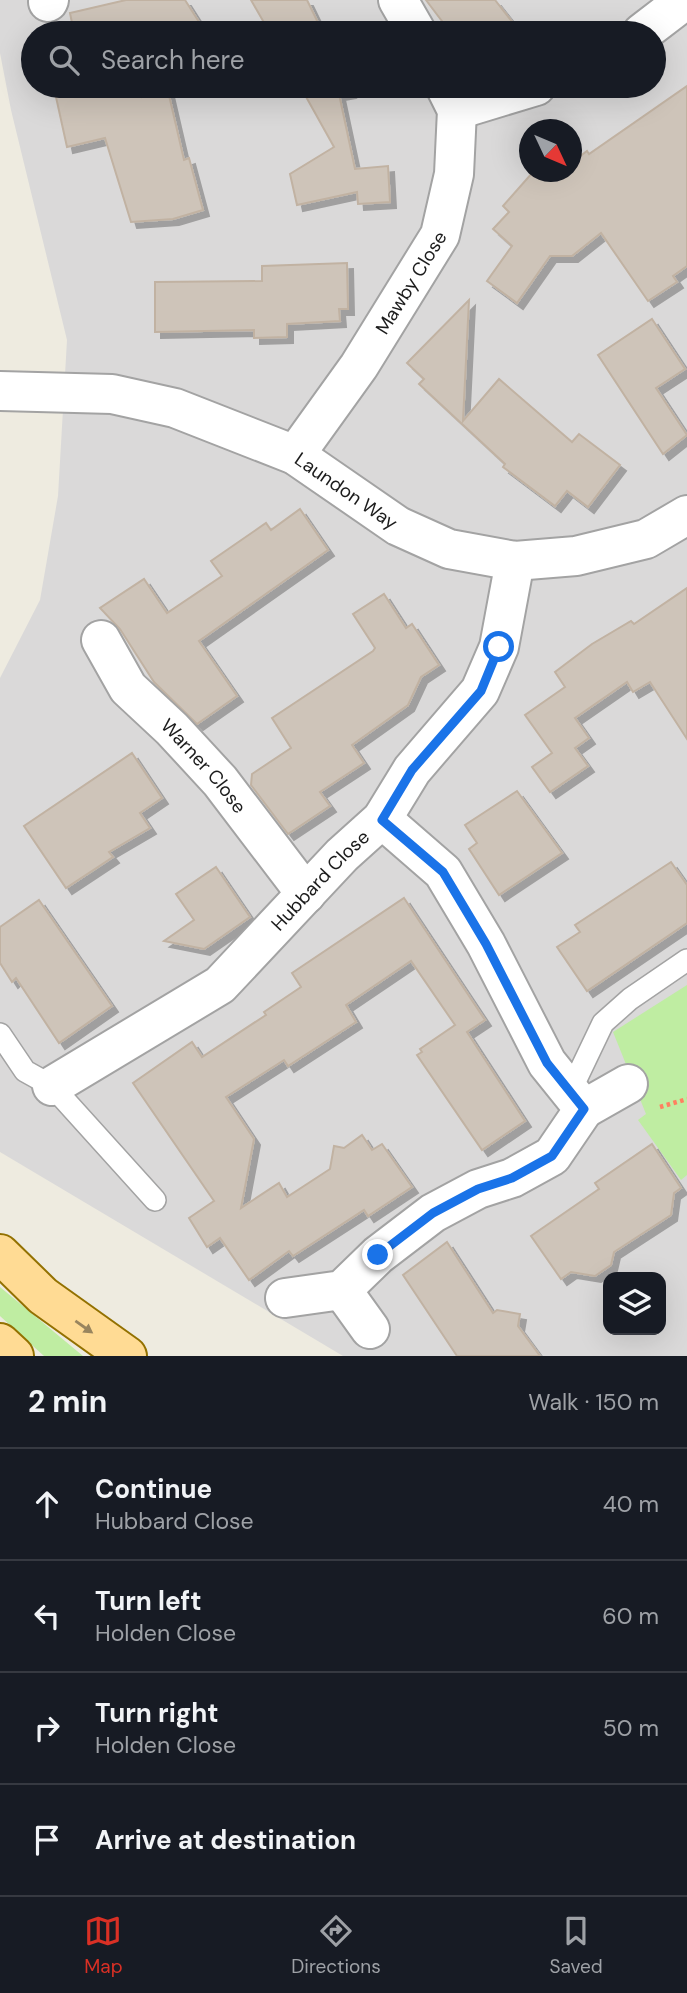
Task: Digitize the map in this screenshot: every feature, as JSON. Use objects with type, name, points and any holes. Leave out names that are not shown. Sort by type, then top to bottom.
[{"type":"main road","points":[[0,1254],[43,1296],[127,1356]]},
{"type":"main road","points":[[0,1343],[14,1356]]},
{"type":"street","points":[[398,0],[410,21]]},
{"type":"street","points":[[658,21],[685,0]]},
{"type":"street","name":"Mawby Close","points":[[295,455],[359,366],[440,235],[454,174],[451,98]]},
{"type":"street","name":"Laundon Way","points":[[0,391],[112,394],[175,408],[295,455],[398,526],[449,549],[515,561],[576,556],[646,539],[687,515]]},
{"type":"street","name":"Hubbard Close","points":[[52,1086],[220,985],[306,894],[382,820],[412,770],[481,691],[499,647],[515,561]]},
{"type":"street","name":"Warner Close","points":[[101,640],[128,688],[172,729],[220,782],[306,894]]},
{"type":"street","points":[[382,820],[443,872],[486,944],[547,1063],[577,1100]]},
{"type":"street","points":[[285,1298],[342,1290],[378,1255],[433,1213],[478,1189],[512,1178],[552,1156],[577,1100],[628,1084]]},
{"type":"street","points":[[342,1290],[370,1329]]},
{"type":"lane","points":[[577,1100],[603,1023],[629,999],[687,960]]},
{"type":"lane","points":[[0,1034],[25,1071],[52,1086],[155,1200]]},
{"type":"shaded area","points":[[0,0],[687,0],[687,1356],[343,1356],[0,1152],[0,678],[40,600],[58,496],[67,340],[11,110],[0,53]]},
{"type":"green space","points":[[687,985],[687,1175],[681,1180],[638,1120],[646,1114],[613,1032]]},
{"type":"green space","points":[[0,1287],[83,1356],[44,1356],[0,1316]]},
{"type":"building","points":[[126,0],[185,0],[198,21],[72,21],[70,13]]},
{"type":"building","points":[[251,0],[307,0],[317,21],[263,21]]},
{"type":"building","points":[[426,0],[495,0],[512,21],[442,21]]},
{"type":"building","points":[[687,86],[687,266],[673,276],[677,282],[648,301],[601,233],[572,256],[550,256],[517,303],[487,281],[512,246],[493,229],[509,212],[503,206],[524,182],[582,182],[582,155],[587,151],[589,154]]},
{"type":"building","points":[[56,98],[170,98],[184,160],[189,158],[203,210],[173,219],[131,222],[105,138],[67,147]]},
{"type":"building","points":[[307,98],[340,98],[355,169],[388,166],[390,202],[358,204],[357,192],[297,205],[290,174],[334,147]]},
{"type":"building","points":[[347,263],[348,309],[339,309],[340,321],[287,324],[287,337],[254,338],[254,330],[155,332],[155,282],[262,281],[262,266]]},
{"type":"building","points":[[469,300],[463,421],[499,379],[572,442],[579,434],[620,465],[588,507],[567,491],[555,506],[503,467],[505,464],[419,384],[424,379],[407,363]]},
{"type":"building","points":[[652,319],[685,369],[656,388],[687,435],[663,454],[598,355]]},
{"type":"building","points":[[300,509],[328,550],[199,641],[237,696],[197,724],[154,682],[120,629],[100,608],[144,579],[167,613],[222,576],[211,561],[266,523],[271,530]]},
{"type":"building","points":[[687,588],[687,739],[650,682],[633,692],[627,682],[575,718],[589,738],[575,748],[588,766],[550,792],[532,767],[552,753],[525,715],[565,687],[555,672],[592,644],[631,621],[634,624]]},
{"type":"building","points":[[384,594],[406,628],[412,624],[439,665],[421,677],[408,705],[352,745],[364,763],[320,792],[330,806],[288,834],[251,785],[252,774],[291,748],[272,718],[373,651],[375,648],[353,614]]},
{"type":"building","points":[[132,753],[162,798],[140,813],[150,828],[109,852],[113,857],[66,888],[24,826]]},
{"type":"building","points":[[517,791],[562,853],[499,895],[469,849],[477,843],[465,825]]},
{"type":"building","points":[[671,862],[687,885],[687,923],[587,991],[557,947],[580,932],[575,925]]},
{"type":"building","points":[[216,867],[250,917],[204,949],[164,941],[194,920],[176,894]]},
{"type":"building","points":[[404,898],[485,1020],[467,1032],[525,1121],[482,1150],[417,1055],[422,1052],[420,1049],[455,1025],[411,961],[346,1005],[356,1022],[288,1066],[284,1060],[226,1097],[254,1139],[241,1208],[279,1183],[287,1197],[330,1169],[334,1146],[344,1148],[362,1135],[372,1150],[382,1144],[412,1187],[368,1216],[364,1210],[293,1256],[289,1251],[249,1280],[220,1238],[207,1247],[189,1218],[214,1201],[133,1083],[192,1042],[202,1057],[266,1015],[264,1012],[301,987],[292,973]]},
{"type":"building","points":[[39,900],[112,1006],[59,1043],[16,978],[12,982],[0,963],[0,927]]},
{"type":"building","points":[[652,1144],[681,1188],[674,1193],[671,1215],[614,1252],[611,1265],[595,1276],[571,1272],[561,1279],[531,1236],[599,1189],[595,1183]]},
{"type":"building","points":[[447,1242],[493,1313],[497,1310],[520,1314],[518,1326],[540,1356],[457,1356],[403,1275]]},
{"type":"route","points":[[378,1255],[433,1213],[478,1189],[512,1178],[552,1156],[584,1109],[547,1063],[486,944],[443,872],[382,820],[412,770],[481,691],[499,647]]}]
